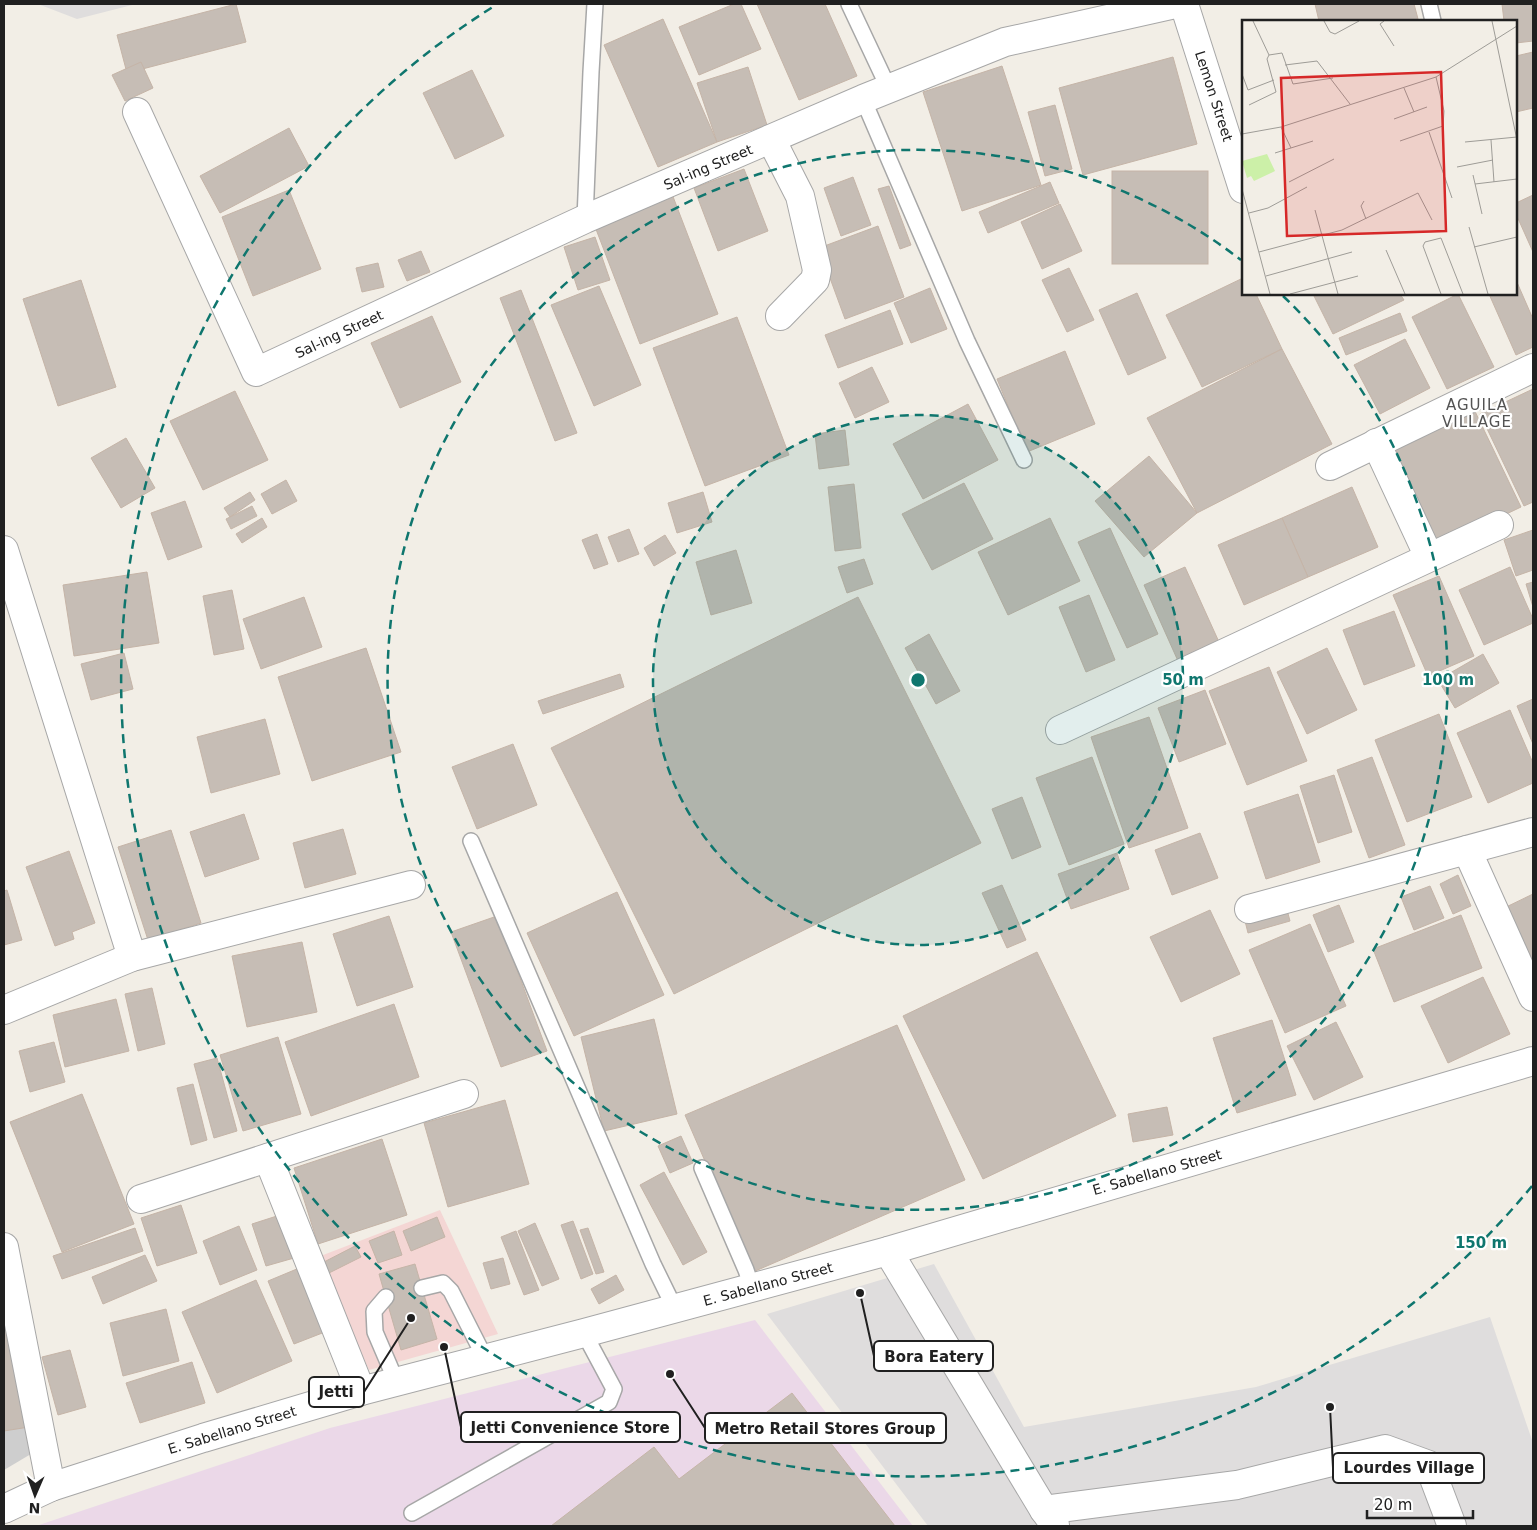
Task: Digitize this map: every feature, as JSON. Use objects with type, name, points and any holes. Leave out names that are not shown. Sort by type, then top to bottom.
[{"type":"street","name":"Sal-ing Street","points":[[137,112],[256,372],[586,219],[864,99],[1005,42],[1175,4]]},
{"type":"street","name":"Lemon Street","points":[[1184,4],[1242,186]]},
{"type":"street","points":[[771,139],[800,196],[817,270],[815,280],[780,316]]},
{"type":"street","points":[[1330,466],[1533,368]]},
{"type":"street","points":[[1376,443],[1429,557]]},
{"type":"street","points":[[1060,730],[1499,525]]},
{"type":"street","points":[[4,550],[132,957]]},
{"type":"street","points":[[1249,909],[1533,832]]},
{"type":"street","points":[[1467,850],[1533,997]]},
{"type":"street","points":[[4,1010],[132,957],[411,885]]},
{"type":"street","name":"E. Sabellano Street","points":[[4,1509],[51,1487],[204,1438],[361,1391],[675,1309],[888,1250],[1533,1061]]},
{"type":"street","points":[[142,1199],[464,1094]]},
{"type":"street","points":[[268,1158],[361,1391]]},
{"type":"street","points":[[4,1247],[51,1487]]},
{"type":"street","points":[[888,1250],[1050,1518],[1237,1485],[1385,1449],[1428,1465],[1452,1526]]},
{"type":"lane","points":[[586,219],[595,4]]},
{"type":"lane","points":[[850,4],[889,89]]},
{"type":"lane","points":[[1429,4],[1433,20]]},
{"type":"lane","points":[[864,99],[967,341],[1024,460]]},
{"type":"lane","points":[[471,841],[649,1255],[675,1309]]},
{"type":"lane","points":[[702,1168],[752,1288]]},
{"type":"lane","points":[[422,1288],[442,1283],[451,1291],[485,1358]]},
{"type":"lane","points":[[386,1297],[374,1311],[375,1332],[396,1381]]},
{"type":"lane","points":[[412,1513],[609,1402],[614,1390],[584,1333]]},
{"type":"shaded area","points":[[38,4],[136,4],[77,19]]},
{"type":"shaded area","points":[[440,1210],[498,1334],[369,1370],[318,1257]]},
{"type":"shaded area","points":[[4,1262],[36,1451],[4,1470]]},
{"type":"shaded area","points":[[934,1264],[1024,1427],[1256,1387],[1490,1317],[1533,1443],[1533,1526],[928,1526],[767,1314]]},
{"type":"shaded area","points":[[755,1320],[913,1526],[36,1526],[330,1428]]},
{"type":"building","points":[[236,4],[246,42],[127,73],[117,35]]},
{"type":"building","points":[[734,4],[741,4],[761,49],[699,75],[679,27]]},
{"type":"building","points":[[757,4],[825,4],[857,76],[799,100]]},
{"type":"building","points":[[1315,4],[1414,4],[1418,19],[1413,20],[1319,20]]},
{"type":"building","points":[[1502,4],[1533,4],[1533,41],[1517,43],[1517,20],[1504,20]]},
{"type":"building","points":[[663,19],[717,142],[658,167],[604,45]]},
{"type":"building","points":[[1533,52],[1533,108],[1517,112],[1517,56]]},
{"type":"building","points":[[1173,57],[1197,144],[1083,175],[1059,88]]},
{"type":"building","points":[[141,62],[153,88],[125,101],[112,75]]},
{"type":"building","points":[[1002,66],[1041,185],[962,211],[923,92]]},
{"type":"building","points":[[748,67],[767,125],[717,142],[697,83]]},
{"type":"building","points":[[472,70],[504,136],[455,159],[423,93]]},
{"type":"building","points":[[1055,105],[1072,169],[1045,176],[1028,112]]},
{"type":"building","points":[[289,128],[309,166],[220,213],[200,176]]},
{"type":"building","points":[[744,169],[768,231],[718,251],[694,188]]},
{"type":"building","points":[[1112,171],[1208,171],[1208,264],[1112,264]]},
{"type":"building","points":[[853,177],[871,225],[841,236],[824,188]]},
{"type":"building","points":[[1050,182],[1059,203],[988,233],[979,212]]},
{"type":"building","points":[[889,186],[911,245],[900,249],[878,189]]},
{"type":"building","points":[[289,190],[321,269],[253,296],[222,217]]},
{"type":"building","points":[[672,194],[718,314],[640,344],[594,224]]},
{"type":"building","points":[[1533,195],[1533,252],[1517,216],[1517,203]]},
{"type":"building","points":[[1060,204],[1082,251],[1042,269],[1021,222]]},
{"type":"building","points":[[878,226],[904,297],[845,319],[819,248]]},
{"type":"building","points":[[595,237],[610,280],[578,290],[564,247]]},
{"type":"building","points":[[421,251],[430,272],[407,281],[398,260]]},
{"type":"building","points":[[378,263],[384,287],[362,292],[356,268]]},
{"type":"building","points":[[1069,268],[1094,320],[1067,332],[1042,280]]},
{"type":"building","points":[[1242,278],[1242,295],[1256,295],[1282,349],[1202,387],[1166,315]]},
{"type":"building","points":[[81,280],[116,387],[58,406],[23,299]]},
{"type":"building","points":[[1517,282],[1533,319],[1533,347],[1516,355],[1489,295],[1517,295]]},
{"type":"building","points":[[599,286],[641,385],[594,406],[551,305]]},
{"type":"building","points":[[930,288],[947,329],[911,343],[894,303]]},
{"type":"building","points":[[521,290],[577,433],[555,441],[500,298]]},
{"type":"building","points":[[1137,293],[1166,358],[1128,375],[1099,310]]},
{"type":"building","points":[[1314,295],[1401,295],[1404,300],[1333,334]]},
{"type":"building","points":[[1458,295],[1494,367],[1447,389],[1412,317]]},
{"type":"building","points":[[890,310],[903,344],[838,368],[825,335]]},
{"type":"building","points":[[1400,313],[1407,331],[1346,355],[1339,338]]},
{"type":"building","points":[[432,316],[461,382],[400,408],[371,343]]},
{"type":"building","points":[[737,317],[789,455],[705,486],[653,348]]},
{"type":"building","points":[[1405,339],[1430,388],[1380,414],[1354,365]]},
{"type":"building","points":[[1282,349],[1332,444],[1197,513],[1147,418]]},
{"type":"building","points":[[1065,351],[1095,424],[1027,452],[997,379]]},
{"type":"building","points":[[872,367],[889,402],[855,418],[839,383]]},
{"type":"building","points":[[1533,389],[1533,502],[1524,506],[1480,414]]},
{"type":"building","points":[[235,391],[268,460],[203,490],[170,421]]},
{"type":"building","points":[[1471,403],[1521,507],[1431,550],[1381,446]]},
{"type":"building","points":[[968,404],[998,460],[923,499],[893,444]]},
{"type":"building","points":[[845,430],[849,465],[819,469],[815,434]]},
{"type":"building","points":[[126,438],[155,488],[121,508],[91,458]]},
{"type":"building","points":[[1149,456],[1197,513],[1144,557],[1095,501]]},
{"type":"building","points":[[286,480],[297,501],[272,514],[261,494]]},
{"type":"building","points":[[964,483],[993,539],[932,570],[902,514]]},
{"type":"building","points":[[854,484],[861,548],[835,551],[828,487]]},
{"type":"building","points":[[1352,487],[1378,547],[1308,577],[1282,518]]},
{"type":"building","points":[[250,492],[255,500],[230,517],[224,508]]},
{"type":"building","points":[[703,492],[712,522],[677,533],[668,503]]},
{"type":"building","points":[[185,501],[202,547],[168,560],[151,513]]},
{"type":"building","points":[[252,506],[257,516],[231,529],[226,519]]},
{"type":"building","points":[[262,518],[267,527],[242,543],[236,534]]},
{"type":"building","points":[[1050,518],[1080,581],[1008,615],[978,552]]},
{"type":"building","points":[[1282,518],[1308,577],[1244,605],[1218,545]]},
{"type":"building","points":[[1110,528],[1158,634],[1127,648],[1078,542]]},
{"type":"building","points":[[629,529],[639,554],[618,562],[608,537]]},
{"type":"building","points":[[1533,530],[1533,570],[1516,576],[1504,540]]},
{"type":"building","points":[[597,534],[608,564],[594,569],[582,540]]},
{"type":"building","points":[[665,535],[676,553],[654,566],[644,548]]},
{"type":"building","points":[[736,550],[752,603],[711,615],[696,562]]},
{"type":"building","points":[[864,559],[873,584],[847,593],[838,567]]},
{"type":"building","points":[[1185,567],[1219,642],[1178,661],[1144,585]]},
{"type":"building","points":[[1510,567],[1533,619],[1533,623],[1484,645],[1459,590]]},
{"type":"building","points":[[147,572],[159,643],[74,656],[63,585]]},
{"type":"building","points":[[1439,576],[1474,656],[1428,676],[1393,595]]},
{"type":"building","points":[[1533,582],[1533,607],[1526,584]]},
{"type":"building","points":[[232,590],[244,649],[214,655],[203,596]]},
{"type":"building","points":[[1089,595],[1115,660],[1086,672],[1059,607]]},
{"type":"building","points":[[304,597],[322,647],[261,669],[243,619]]},
{"type":"building","points":[[858,597],[981,843],[674,994],[551,748]]},
{"type":"building","points":[[1394,611],[1415,666],[1364,685],[1343,630]]},
{"type":"building","points":[[929,634],[960,691],[936,704],[905,648]]},
{"type":"building","points":[[366,648],[401,752],[312,781],[278,677]]},
{"type":"building","points":[[1327,648],[1357,710],[1307,734],[1277,672]]},
{"type":"building","points":[[124,653],[133,689],[91,700],[81,664]]},
{"type":"building","points":[[1483,654],[1499,683],[1455,708],[1438,680]]},
{"type":"building","points":[[1269,667],[1307,761],[1247,785],[1209,691]]},
{"type":"building","points":[[620,674],[624,687],[543,714],[538,701]]},
{"type":"building","points":[[1205,690],[1226,744],[1179,762],[1158,708]]},
{"type":"building","points":[[1533,699],[1533,744],[1517,706]]},
{"type":"building","points":[[1510,710],[1533,763],[1533,783],[1488,803],[1457,733]]},
{"type":"building","points":[[1439,714],[1472,797],[1407,822],[1375,740]]},
{"type":"building","points":[[1149,717],[1188,828],[1129,848],[1091,737]]},
{"type":"building","points":[[265,719],[280,774],[211,793],[197,737]]},
{"type":"building","points":[[513,744],[537,805],[477,829],[452,767]]},
{"type":"building","points":[[1092,757],[1124,844],[1069,865],[1036,778]]},
{"type":"building","points":[[1372,757],[1405,845],[1369,858],[1337,770]]},
{"type":"building","points":[[1334,775],[1352,832],[1318,843],[1300,786]]},
{"type":"building","points":[[1298,794],[1320,862],[1266,879],[1244,812]]},
{"type":"building","points":[[1022,797],[1041,847],[1012,859],[992,809]]},
{"type":"building","points":[[244,814],[259,859],[205,877],[190,832]]},
{"type":"building","points":[[343,829],[356,874],[305,888],[293,843]]},
{"type":"building","points":[[171,830],[201,923],[148,940],[118,847]]},
{"type":"building","points":[[1200,833],[1218,878],[1172,895],[1155,850]]},
{"type":"building","points":[[69,851],[95,923],[72,932],[74,939],[55,946],[26,867]]},
{"type":"building","points":[[1117,853],[1129,889],[1071,909],[1058,874]]},
{"type":"building","points":[[1458,875],[1471,906],[1453,914],[1440,884]]},
{"type":"building","points":[[1002,885],[1026,940],[1007,948],[982,893]]},
{"type":"building","points":[[1430,886],[1444,918],[1414,930],[1401,897]]},
{"type":"building","points":[[7,890],[22,940],[4,945],[4,891]]},
{"type":"building","points":[[617,892],[664,995],[574,1036],[527,933]]},
{"type":"building","points":[[1533,894],[1533,981],[1500,910]]},
{"type":"building","points":[[1339,905],[1354,942],[1328,952],[1313,915]]},
{"type":"building","points":[[1286,906],[1290,921],[1248,933],[1244,917]]},
{"type":"building","points":[[1210,910],[1240,974],[1181,1002],[1150,937]]},
{"type":"building","points":[[1461,915],[1482,968],[1394,1002],[1373,949]]},
{"type":"building","points":[[389,916],[413,987],[357,1006],[333,934]]},
{"type":"building","points":[[497,916],[547,1051],[501,1067],[451,932]]},
{"type":"building","points":[[1310,924],[1346,1006],[1285,1033],[1249,950]]},
{"type":"building","points":[[302,942],[317,1012],[247,1027],[232,956]]},
{"type":"building","points":[[1037,952],[1116,1116],[983,1179],[903,1016]]},
{"type":"building","points":[[1483,977],[1510,1034],[1448,1063],[1421,1006]]},
{"type":"building","points":[[152,988],[165,1044],[138,1051],[125,994]]},
{"type":"building","points":[[116,999],[129,1051],[65,1067],[53,1015]]},
{"type":"building","points":[[394,1004],[419,1077],[311,1116],[285,1042]]},
{"type":"building","points":[[654,1019],[677,1114],[604,1131],[581,1037]]},
{"type":"building","points":[[1272,1020],[1296,1095],[1237,1113],[1213,1038]]},
{"type":"building","points":[[1336,1022],[1363,1077],[1314,1100],[1287,1046]]},
{"type":"building","points":[[897,1025],[965,1180],[753,1272],[685,1115]]},
{"type":"building","points":[[278,1037],[301,1114],[243,1131],[220,1055]]},
{"type":"building","points":[[54,1042],[65,1082],[30,1092],[19,1051]]},
{"type":"building","points":[[217,1058],[237,1131],[214,1138],[194,1064]]},
{"type":"building","points":[[193,1084],[207,1140],[191,1145],[177,1088]]},
{"type":"building","points":[[82,1094],[134,1224],[62,1252],[10,1122]]},
{"type":"building","points":[[505,1100],[529,1184],[448,1207],[424,1123]]},
{"type":"building","points":[[1167,1107],[1173,1135],[1133,1142],[1128,1114]]},
{"type":"building","points":[[681,1136],[693,1163],[670,1173],[658,1146]]},
{"type":"building","points":[[382,1139],[407,1215],[318,1244],[294,1168]]},
{"type":"building","points":[[664,1172],[707,1252],[683,1265],[640,1185]]},
{"type":"building","points":[[181,1205],[197,1253],[157,1266],[141,1218]]},
{"type":"building","points":[[280,1215],[294,1258],[266,1266],[252,1224]]},
{"type":"building","points":[[437,1217],[445,1237],[411,1251],[403,1231]]},
{"type":"building","points":[[573,1221],[593,1274],[581,1279],[561,1225]]},
{"type":"building","points":[[535,1223],[559,1279],[542,1286],[518,1231]]},
{"type":"building","points":[[239,1226],[257,1270],[220,1285],[203,1241]]},
{"type":"building","points":[[135,1228],[143,1251],[62,1279],[53,1256]]},
{"type":"building","points":[[588,1228],[604,1272],[596,1274],[580,1230]]},
{"type":"building","points":[[394,1231],[402,1255],[378,1263],[369,1241]]},
{"type":"building","points":[[516,1231],[539,1290],[524,1295],[501,1237]]},
{"type":"building","points":[[355,1246],[361,1257],[329,1273],[324,1262]]},
{"type":"building","points":[[145,1255],[157,1281],[103,1304],[92,1277]]},
{"type":"building","points":[[503,1258],[510,1284],[491,1289],[483,1263]]},
{"type":"building","points":[[415,1264],[437,1339],[401,1350],[379,1274]]},
{"type":"building","points":[[304,1266],[330,1330],[294,1344],[268,1281]]},
{"type":"building","points":[[616,1275],[624,1290],[599,1304],[591,1289]]},
{"type":"building","points":[[256,1280],[292,1361],[217,1393],[182,1312]]},
{"type":"building","points":[[4,1283],[29,1427],[4,1431]]},
{"type":"building","points":[[166,1309],[179,1361],[123,1376],[110,1323]]},
{"type":"building","points":[[70,1350],[86,1407],[58,1415],[42,1357]]},
{"type":"building","points":[[192,1362],[205,1403],[140,1423],[126,1383]]},
{"type":"building","points":[[792,1393],[895,1526],[551,1526],[654,1447],[679,1479]]},
{"type":"place","name":"Bora Eatery","points":[[860,1293]]},
{"type":"place","name":"Jetti","points":[[411,1318]]},
{"type":"place","name":"Jetti Convenience Store","points":[[444,1347]]},
{"type":"place","name":"Metro Retail Stores Group","points":[[670,1374]]},
{"type":"place","name":"Lourdes Village","points":[[1330,1407]]},
{"type":"district","name":"AGUILA VILLAGE","points":[[1477,414]]}]
